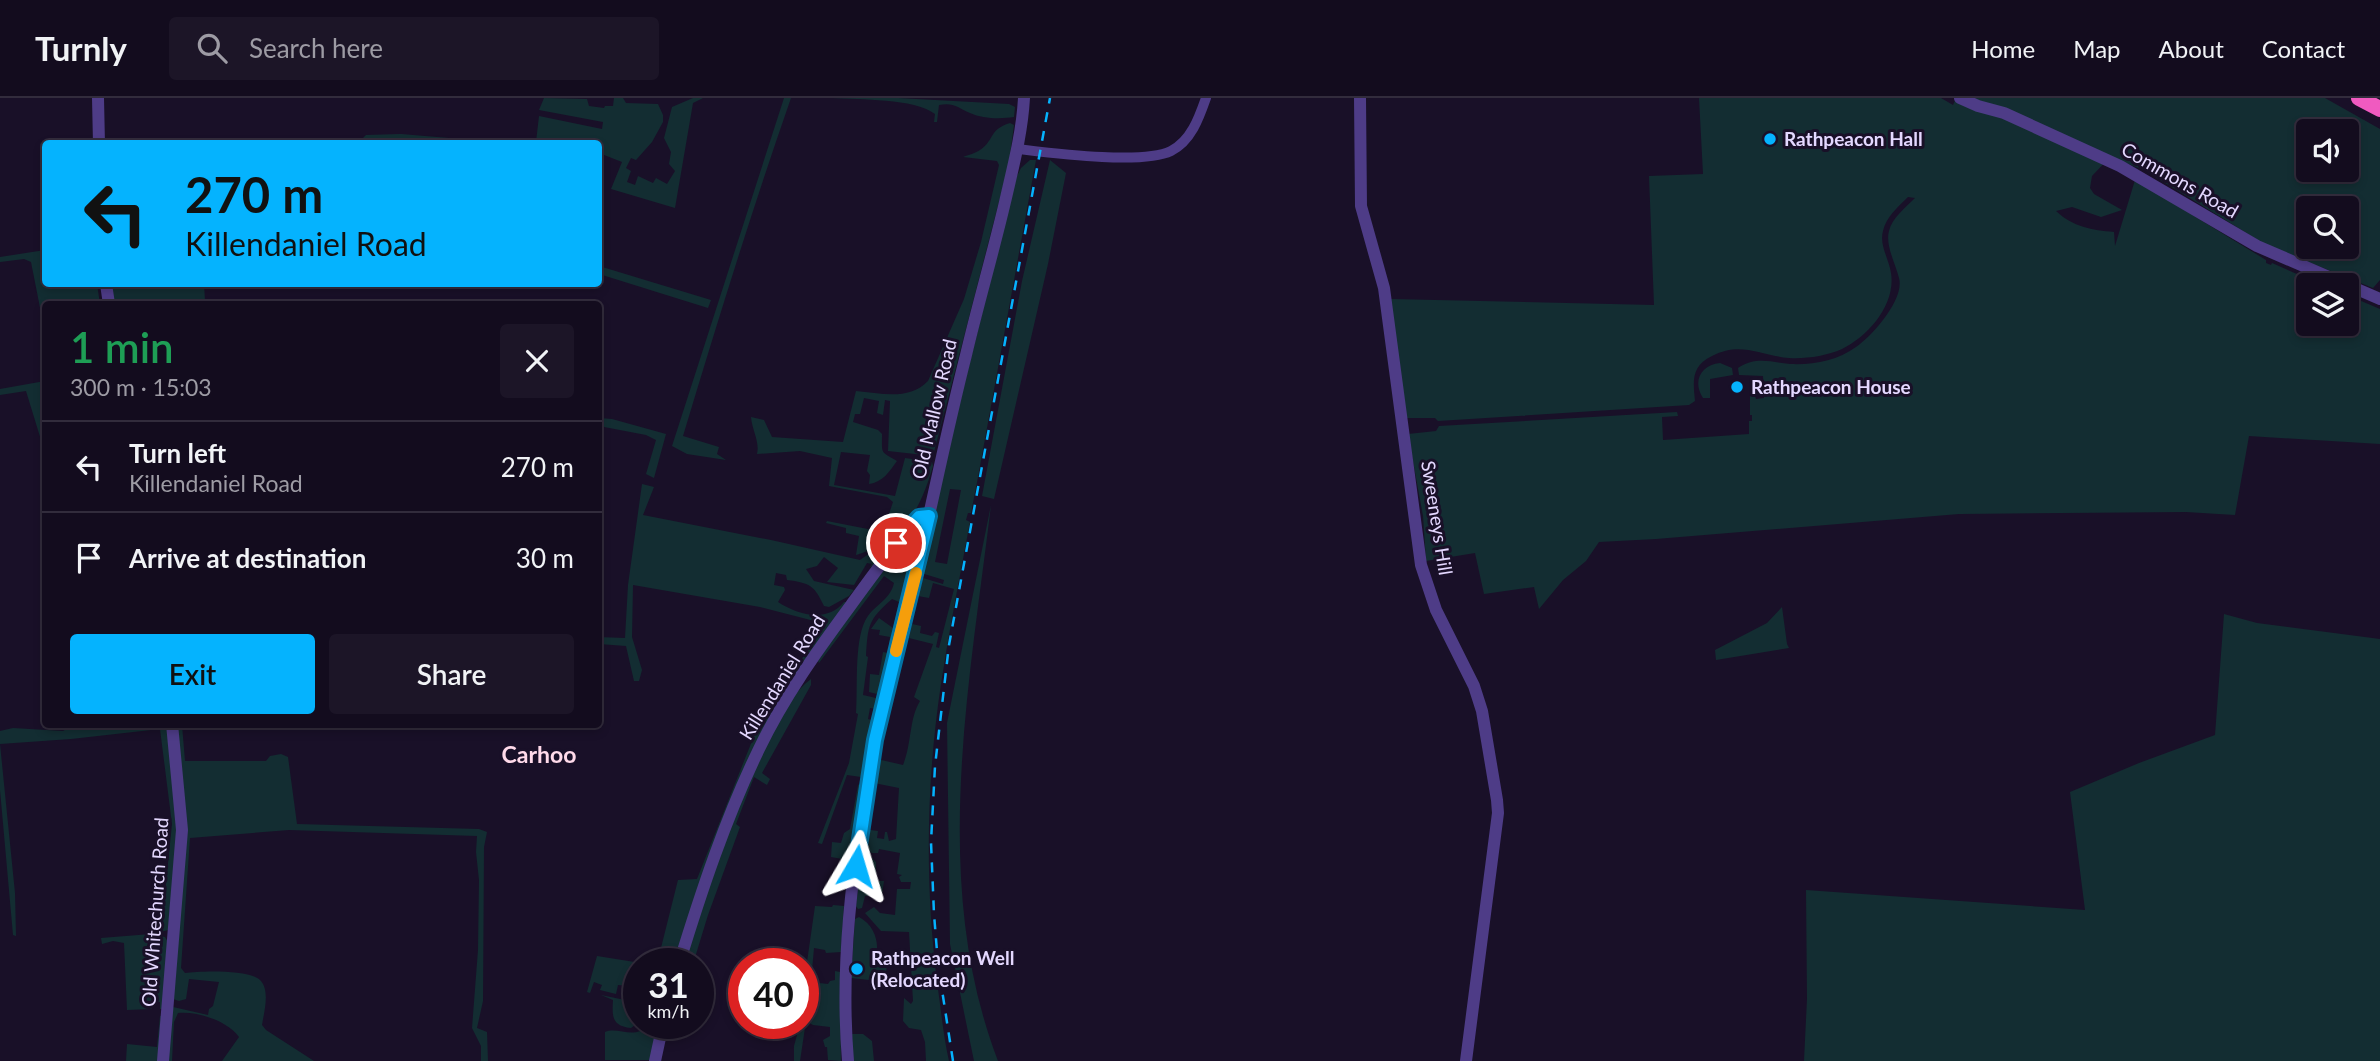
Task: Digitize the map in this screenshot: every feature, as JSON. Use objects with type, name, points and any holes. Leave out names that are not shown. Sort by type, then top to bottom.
[{"type":"highway","points":[[2359,98],[2380,109]]},
{"type":"street","points":[[98,98],[99,140]]},
{"type":"street","name":"Old Mallow Road","points":[[848,1061],[845,1030],[847,956],[867,785],[881,714],[966,355],[1018,149],[1024,98]]},
{"type":"street","points":[[1018,149],[1082,156],[1153,156],[1172,151],[1189,136],[1200,117],[1206,98]]},
{"type":"street","name":"Sweeneys Hill","points":[[1360,98],[1361,206],[1384,288],[1422,565],[1436,610],[1474,686],[1482,711],[1497,800],[1498,813],[1466,1061]]},
{"type":"street","name":"Commons Road","points":[[1960,98],[2004,113],[2120,166],[2256,246],[2380,299]]},
{"type":"street","name":"Killendaniel Road","points":[[684,948],[744,782],[775,718],[822,643],[896,543],[919,517],[929,516]]},
{"type":"street","name":"Old Whitechurch Road","points":[[163,1061],[182,830],[172,728]]},
{"type":"street","points":[[655,1061],[660,1039]]},
{"type":"green space","points":[[544,98],[587,99],[589,106],[604,108],[613,106],[614,98],[623,98],[626,103],[658,104],[663,122],[652,142],[636,160],[631,158],[626,168],[631,171],[627,182],[635,185],[638,176],[653,183],[656,178],[667,184],[675,171],[669,164],[671,152],[664,138],[672,107],[693,98],[703,98],[693,103],[675,208],[611,189],[622,162],[602,154],[602,140],[536,140],[539,116],[602,129],[603,122],[539,110]]},
{"type":"green space","points":[[784,98],[791,98],[683,436],[719,447],[717,454],[726,460],[687,454],[672,446]]},
{"type":"green space","points":[[832,98],[898,98],[1009,104],[1015,107],[1014,117],[998,118],[975,115],[944,104],[939,105],[937,122],[934,122],[935,114],[914,105]]},
{"type":"green space","points":[[1699,98],[1941,98],[1953,105],[1956,98],[2325,98],[2380,129],[2380,280],[2373,288],[2359,282],[2359,273],[2336,273],[2301,259],[2359,259],[2359,196],[2296,196],[2296,257],[2266,245],[2144,170],[2110,157],[2092,176],[2090,188],[2094,194],[2122,210],[2101,217],[2072,207],[2056,211],[2083,227],[2114,232],[2115,246],[2135,180],[2266,260],[2266,263],[2296,274],[2296,336],[2359,336],[2359,300],[2380,309],[2380,444],[2249,436],[2235,515],[2186,512],[1959,514],[1599,542],[1586,561],[1563,580],[1539,609],[1534,587],[1484,594],[1475,553],[1426,561],[1423,516],[1408,434],[1436,431],[1439,426],[1677,412],[1678,416],[1662,417],[1663,440],[1749,434],[1749,421],[1752,421],[1750,396],[1755,396],[1756,399],[1764,398],[1763,376],[1739,375],[1738,368],[1757,361],[1816,363],[1849,352],[1878,326],[1897,296],[1899,278],[1890,249],[1889,231],[1896,217],[1915,198],[1908,197],[1896,208],[1883,231],[1882,242],[1891,273],[1885,307],[1862,336],[1842,349],[1823,355],[1796,358],[1741,349],[1722,352],[1700,364],[1694,381],[1695,401],[1689,405],[1438,421],[1435,418],[1406,418],[1391,299],[1654,305],[1649,176],[1703,174]]},
{"type":"green space","points":[[1010,123],[1014,125],[1009,163],[933,456],[888,451],[890,401],[885,400],[883,415],[877,413],[879,401],[864,398],[860,414],[855,414],[853,422],[878,430],[882,434],[883,452],[897,461],[882,479],[869,484],[870,475],[867,471],[870,455],[841,452],[834,485],[895,496],[905,458],[932,462],[933,466],[922,497],[898,533],[886,542],[856,555],[859,536],[846,533],[846,528],[826,523],[827,521],[883,532],[893,502],[887,497],[829,486],[832,458],[800,451],[757,454],[751,417],[764,420],[772,437],[843,442],[856,391],[903,393],[928,381],[964,299],[999,165],[997,161],[963,157],[980,150],[998,129]]},
{"type":"green space","points":[[401,134],[470,140],[363,140],[366,135]]},
{"type":"green space","points":[[1030,160],[1036,160],[971,513],[968,513],[966,520],[970,522],[936,721],[930,796],[930,908],[937,982],[949,1061],[926,1061],[921,1030],[909,1028],[903,1021],[904,998],[911,1004],[913,1001],[909,932],[881,931],[865,913],[874,907],[880,913],[895,915],[897,889],[910,889],[911,882],[901,882],[899,877],[902,875],[897,874],[900,853],[879,849],[878,853],[872,853],[868,850],[870,830],[878,831],[877,838],[884,839],[887,832],[889,841],[896,839],[899,788],[874,783],[877,759],[903,765],[920,701],[914,697],[933,644],[909,638],[912,624],[921,626],[920,633],[932,636],[935,632],[939,633],[936,647],[939,648],[954,589],[933,583],[929,598],[918,596],[923,578],[943,584],[944,580],[921,573],[946,458],[1016,178],[1021,168]],"holes":[[[950,489],[961,490],[947,564],[935,562]]]},
{"type":"green space","points":[[1050,160],[1066,173],[994,499],[982,496],[1022,281]]},
{"type":"green space","points":[[42,250],[42,287],[97,287],[100,301],[42,301],[42,318],[31,262],[24,259],[0,262],[0,257]]},
{"type":"green space","points":[[602,267],[711,300],[708,308],[602,275]]},
{"type":"green space","points":[[111,287],[204,287],[205,301],[113,300]]},
{"type":"green space","points":[[1720,363],[1732,368],[1733,375],[1710,379],[1710,398],[1703,398],[1698,386],[1700,375],[1713,364]]},
{"type":"green space","points":[[42,382],[42,443],[26,391],[0,395],[0,389]]},
{"type":"green space","points":[[602,418],[666,434],[654,478],[646,474],[656,440],[646,435],[602,427]]},
{"type":"green space","points":[[642,484],[654,487],[643,515],[860,560],[884,543],[890,543],[873,566],[870,567],[872,564],[867,563],[854,585],[827,582],[838,568],[824,557],[817,566],[806,569],[814,581],[854,590],[849,596],[829,607],[824,606],[810,586],[787,580],[786,575],[776,573],[774,585],[784,587],[785,590],[778,602],[794,610],[821,615],[847,602],[768,720],[680,948],[661,948],[678,880],[697,879],[762,716],[826,624],[760,607],[633,585],[632,637],[642,670],[639,681],[634,681],[626,646],[602,644],[602,637],[625,638],[628,585]]},
{"type":"green space","points":[[991,505],[966,715],[960,855],[965,925],[977,994],[998,1061],[974,1061],[950,944],[947,723]]},
{"type":"green space","points":[[914,532],[916,536],[891,644],[890,637],[879,635],[880,630],[871,629],[879,618],[893,628],[899,602],[892,599],[884,606],[874,618],[869,630],[863,695],[876,698],[877,694],[869,692],[870,674],[879,675],[883,652],[888,653],[876,709],[870,708],[868,719],[874,721],[861,777],[847,775],[822,844],[818,843],[849,763],[858,714],[857,666],[862,631],[868,616],[889,594],[894,583],[884,576],[819,663],[818,661],[854,607]]},
{"type":"green space","points":[[1782,607],[1789,648],[1716,660],[1715,650],[1767,623]]},
{"type":"green space","points":[[2224,614],[2257,623],[2380,639],[2380,1061],[1804,1061],[1807,999],[1806,890],[2085,910],[2070,792],[2215,735]]},
{"type":"green space","points":[[811,679],[811,685],[762,773],[770,779],[767,785],[754,777],[736,824],[740,827],[698,948],[688,948],[749,779],[789,703]]},
{"type":"green space","points":[[13,728],[63,731],[68,728],[168,728],[178,830],[168,930],[161,932],[172,824],[160,729],[0,744],[0,731]]},
{"type":"green space","points":[[177,728],[182,728],[185,761],[266,761],[270,756],[281,754],[288,757],[297,824],[479,829],[487,832],[484,847],[483,1001],[477,1028],[487,1032],[488,1061],[481,1061],[481,1046],[472,1028],[478,950],[477,836],[289,830],[190,838],[181,968],[185,973],[247,974],[261,981],[266,1002],[262,1025],[314,1061],[222,1061],[239,1037],[234,1031],[203,1015],[178,1013],[174,1022],[172,1061],[168,1061],[173,1007],[208,1015],[219,982],[189,979],[186,999],[179,1001],[173,999],[176,973]]},
{"type":"green space","points":[[0,744],[15,893],[16,936],[13,935],[0,790]]},
{"type":"green space","points":[[861,783],[850,862],[831,857],[832,842],[841,843],[844,833],[850,829],[858,785]]},
{"type":"green space","points":[[871,857],[876,862],[876,881],[884,881],[882,894],[865,896],[862,908],[858,909],[856,906],[861,862]]},
{"type":"green space","points":[[815,906],[844,906],[841,952],[826,953],[819,948],[809,948]]},
{"type":"green space","points":[[859,917],[873,931],[877,951],[883,952],[882,963],[887,963],[886,974],[879,973],[878,981],[851,978],[855,919]]},
{"type":"green space","points":[[151,934],[165,937],[168,942],[163,1009],[160,1009],[160,1002],[152,1002],[152,1009],[127,1010],[124,943],[113,941],[102,944],[101,938]]},
{"type":"green space","points":[[597,956],[623,960],[623,986],[618,985],[616,994],[600,990],[602,985],[594,982],[590,993],[587,992]]},
{"type":"green space","points":[[835,971],[840,972],[841,1061],[828,1060],[827,1047],[823,1040],[830,1036],[830,1027],[819,1026],[819,983],[828,984],[835,980]]},
{"type":"green space","points":[[601,995],[623,1000],[623,1026],[614,1020],[613,1000]]},
{"type":"green space","points":[[160,1016],[159,1061],[126,1061],[127,1044],[157,1047]]},
{"type":"green space","points":[[623,1031],[623,1039],[655,1039],[650,1060],[605,1060],[605,1032]]},
{"type":"green space","points":[[851,1034],[863,1034],[872,1041],[874,1061],[852,1061]]},
{"type":"green space","points":[[796,1039],[803,1039],[800,1061],[794,1061]]},
{"type":"railway","points":[[953,1061],[938,964],[934,914],[931,842],[935,766],[949,645],[1050,98]]},
{"type":"slow traffic","points":[[896,651],[916,573]]},
{"type":"place","name":"Rathpeacon Hall","points":[[1770,139]]},
{"type":"place","name":"Rathpeacon House","points":[[1737,387]]},
{"type":"place","name":"Rathpeacon Well (Relocated)","points":[[857,969]]},
{"type":"district","name":"Carhoo","points":[[539,755]]},
{"type":"route","points":[[856,866],[875,740],[929,516],[919,517],[896,543]]}]
